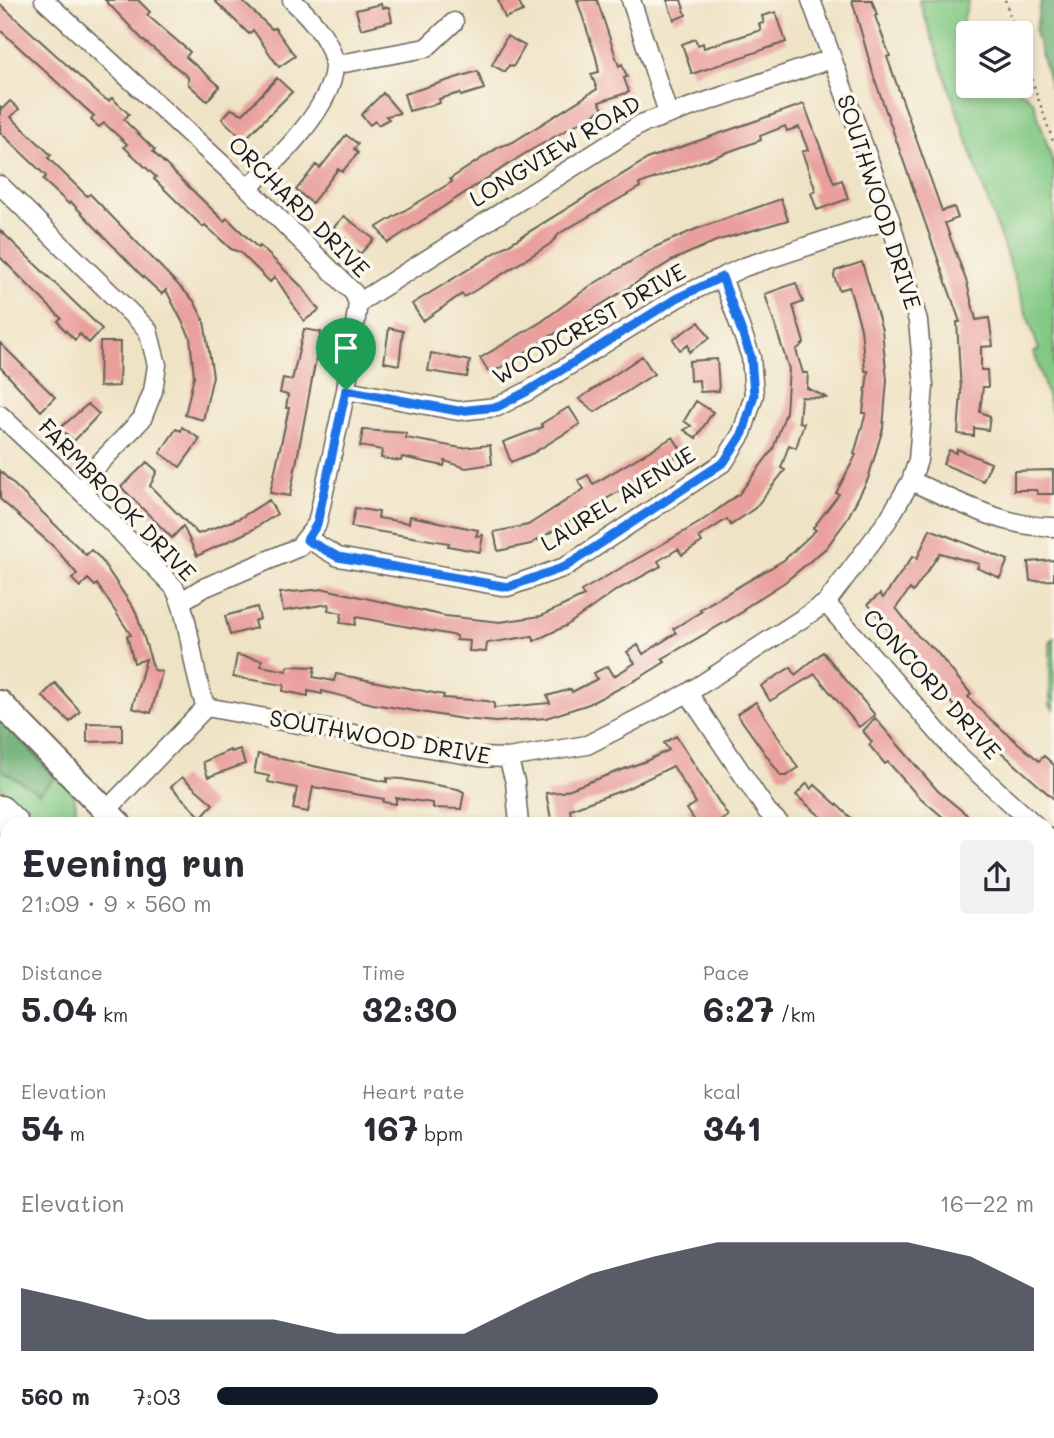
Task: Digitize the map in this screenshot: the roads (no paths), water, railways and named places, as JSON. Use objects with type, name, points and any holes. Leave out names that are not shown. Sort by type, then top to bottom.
[{"type":"street","name":"ORCHARD DRIVE","points":[[44,0],[248,188],[354,293],[358,303],[346,390],[317,524],[307,540]]},
{"type":"street","points":[[248,188],[323,104],[334,65],[311,19],[292,0]]},
{"type":"street","points":[[631,0],[668,113]]},
{"type":"street","name":"SOUTHWOOD DRIVE","points":[[206,707],[479,757],[508,758],[587,745],[688,694],[827,603],[888,520],[911,481],[918,460],[925,386],[918,321],[890,219],[811,0]]},
{"type":"street","points":[[334,65],[426,48],[454,22]]},
{"type":"street","name":"LONGVIEW ROAD","points":[[358,303],[641,124],[831,59]]},
{"type":"street","points":[[0,185],[148,330],[157,365],[153,391],[142,419],[93,470],[84,494]]},
{"type":"street","name":"WOODCREST DRIVE","points":[[346,390],[458,411],[497,407],[528,391],[677,298],[722,277],[890,219]]},
{"type":"street","name":"LAUREL AVENUE","points":[[307,540],[338,557],[508,587],[565,567],[724,462],[743,433],[754,395],[751,357],[722,277]]},
{"type":"street","name":"FARMBROOK DRIVE","points":[[0,415],[84,494],[174,587],[182,601],[198,688],[206,707]]},
{"type":"street","points":[[911,481],[1001,518],[1034,527],[1054,527]]},
{"type":"street","points":[[182,601],[201,589],[299,547],[307,540]]},
{"type":"street","name":"CONCORD DRIVE","points":[[827,603],[957,754],[1026,817]]},
{"type":"street","points":[[688,694],[773,817]]},
{"type":"street","points":[[0,703],[103,817]]},
{"type":"street","points":[[109,817],[206,707]]},
{"type":"street","points":[[508,758],[515,782],[518,817]]}]
